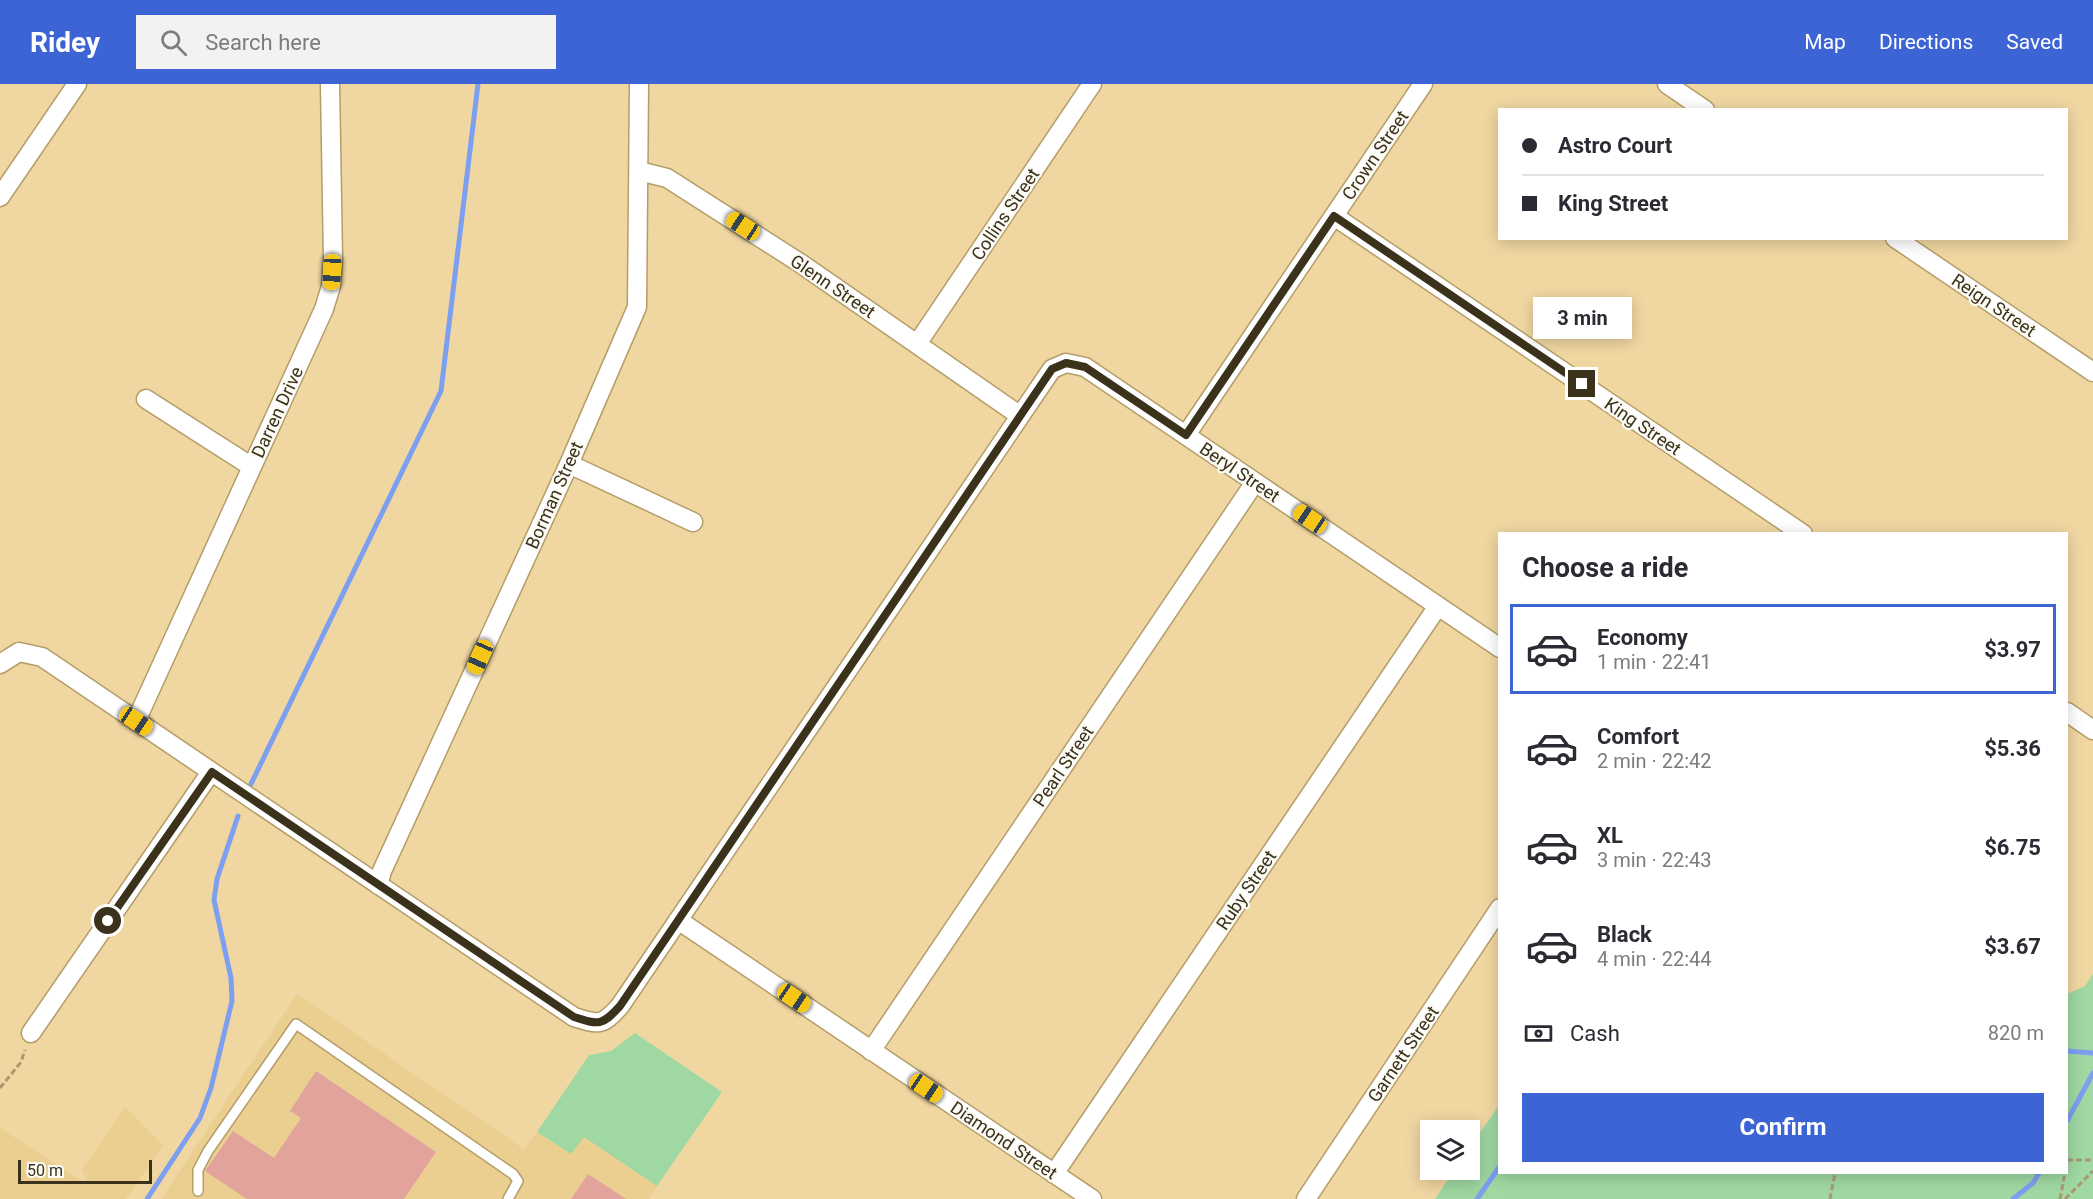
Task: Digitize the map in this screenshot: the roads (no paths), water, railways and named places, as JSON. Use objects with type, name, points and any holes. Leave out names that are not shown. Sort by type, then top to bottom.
[{"type":"street","points":[[0,197],[77,84]]},
{"type":"street","name":"Darren Drive","points":[[136,721],[324,309],[331,286],[333,259],[330,84]]},
{"type":"street","name":"Borman Street","points":[[378,885],[387,860],[568,464],[637,307],[639,84]]},
{"type":"street","name":"Collins Street","points":[[917,344],[1092,84]]},
{"type":"street","name":"Crown Street","points":[[1186,435],[1423,84]]},
{"type":"street","points":[[1667,84],[1702,108]]},
{"type":"street","name":"Glenn Street","points":[[639,171],[667,177],[800,263],[1019,415]]},
{"type":"street","name":"King Street","points":[[1334,216],[1800,532]]},
{"type":"street","name":"Reign Street","points":[[1898,240],[2093,372]]},
{"type":"street","name":"Beryl Street","points":[[1019,415],[1052,369],[1066,363],[1085,367],[1498,647]]},
{"type":"street","points":[[146,399],[252,467]]},
{"type":"street","points":[[0,664],[19,652],[42,657],[574,1017],[592,1023],[606,1021],[620,1006],[1019,415]]},
{"type":"street","points":[[568,464],[693,522]]},
{"type":"street","name":"Pearl Street","points":[[872,1051],[1255,482]]},
{"type":"street","name":"Ruby Street","points":[[1054,1174],[1438,606]]},
{"type":"street","points":[[2068,713],[2093,730]]},
{"type":"street","points":[[31,1033],[212,772]]},
{"type":"street","name":"Garnett Street","points":[[1306,1199],[1498,911]]},
{"type":"street","name":"Diamond Street","points":[[678,920],[1092,1199]]},
{"type":"lane","points":[[198,1191],[198,1170],[208,1151],[297,1024],[513,1174],[518,1181],[508,1199]]},
{"type":"waterway","points":[[250,786],[441,391],[478,84]]},
{"type":"waterway","points":[[147,1199],[200,1118],[211,1088],[232,1001],[231,978],[214,900],[217,879],[238,816]]},
{"type":"waterway","points":[[2068,1051],[2093,1053]]},
{"type":"waterway","points":[[2068,1119],[2093,1073]]},
{"type":"waterway","points":[[1477,1199],[1498,1169]]},
{"type":"waterway","points":[[2013,1199],[2033,1183],[2038,1174]]}]
